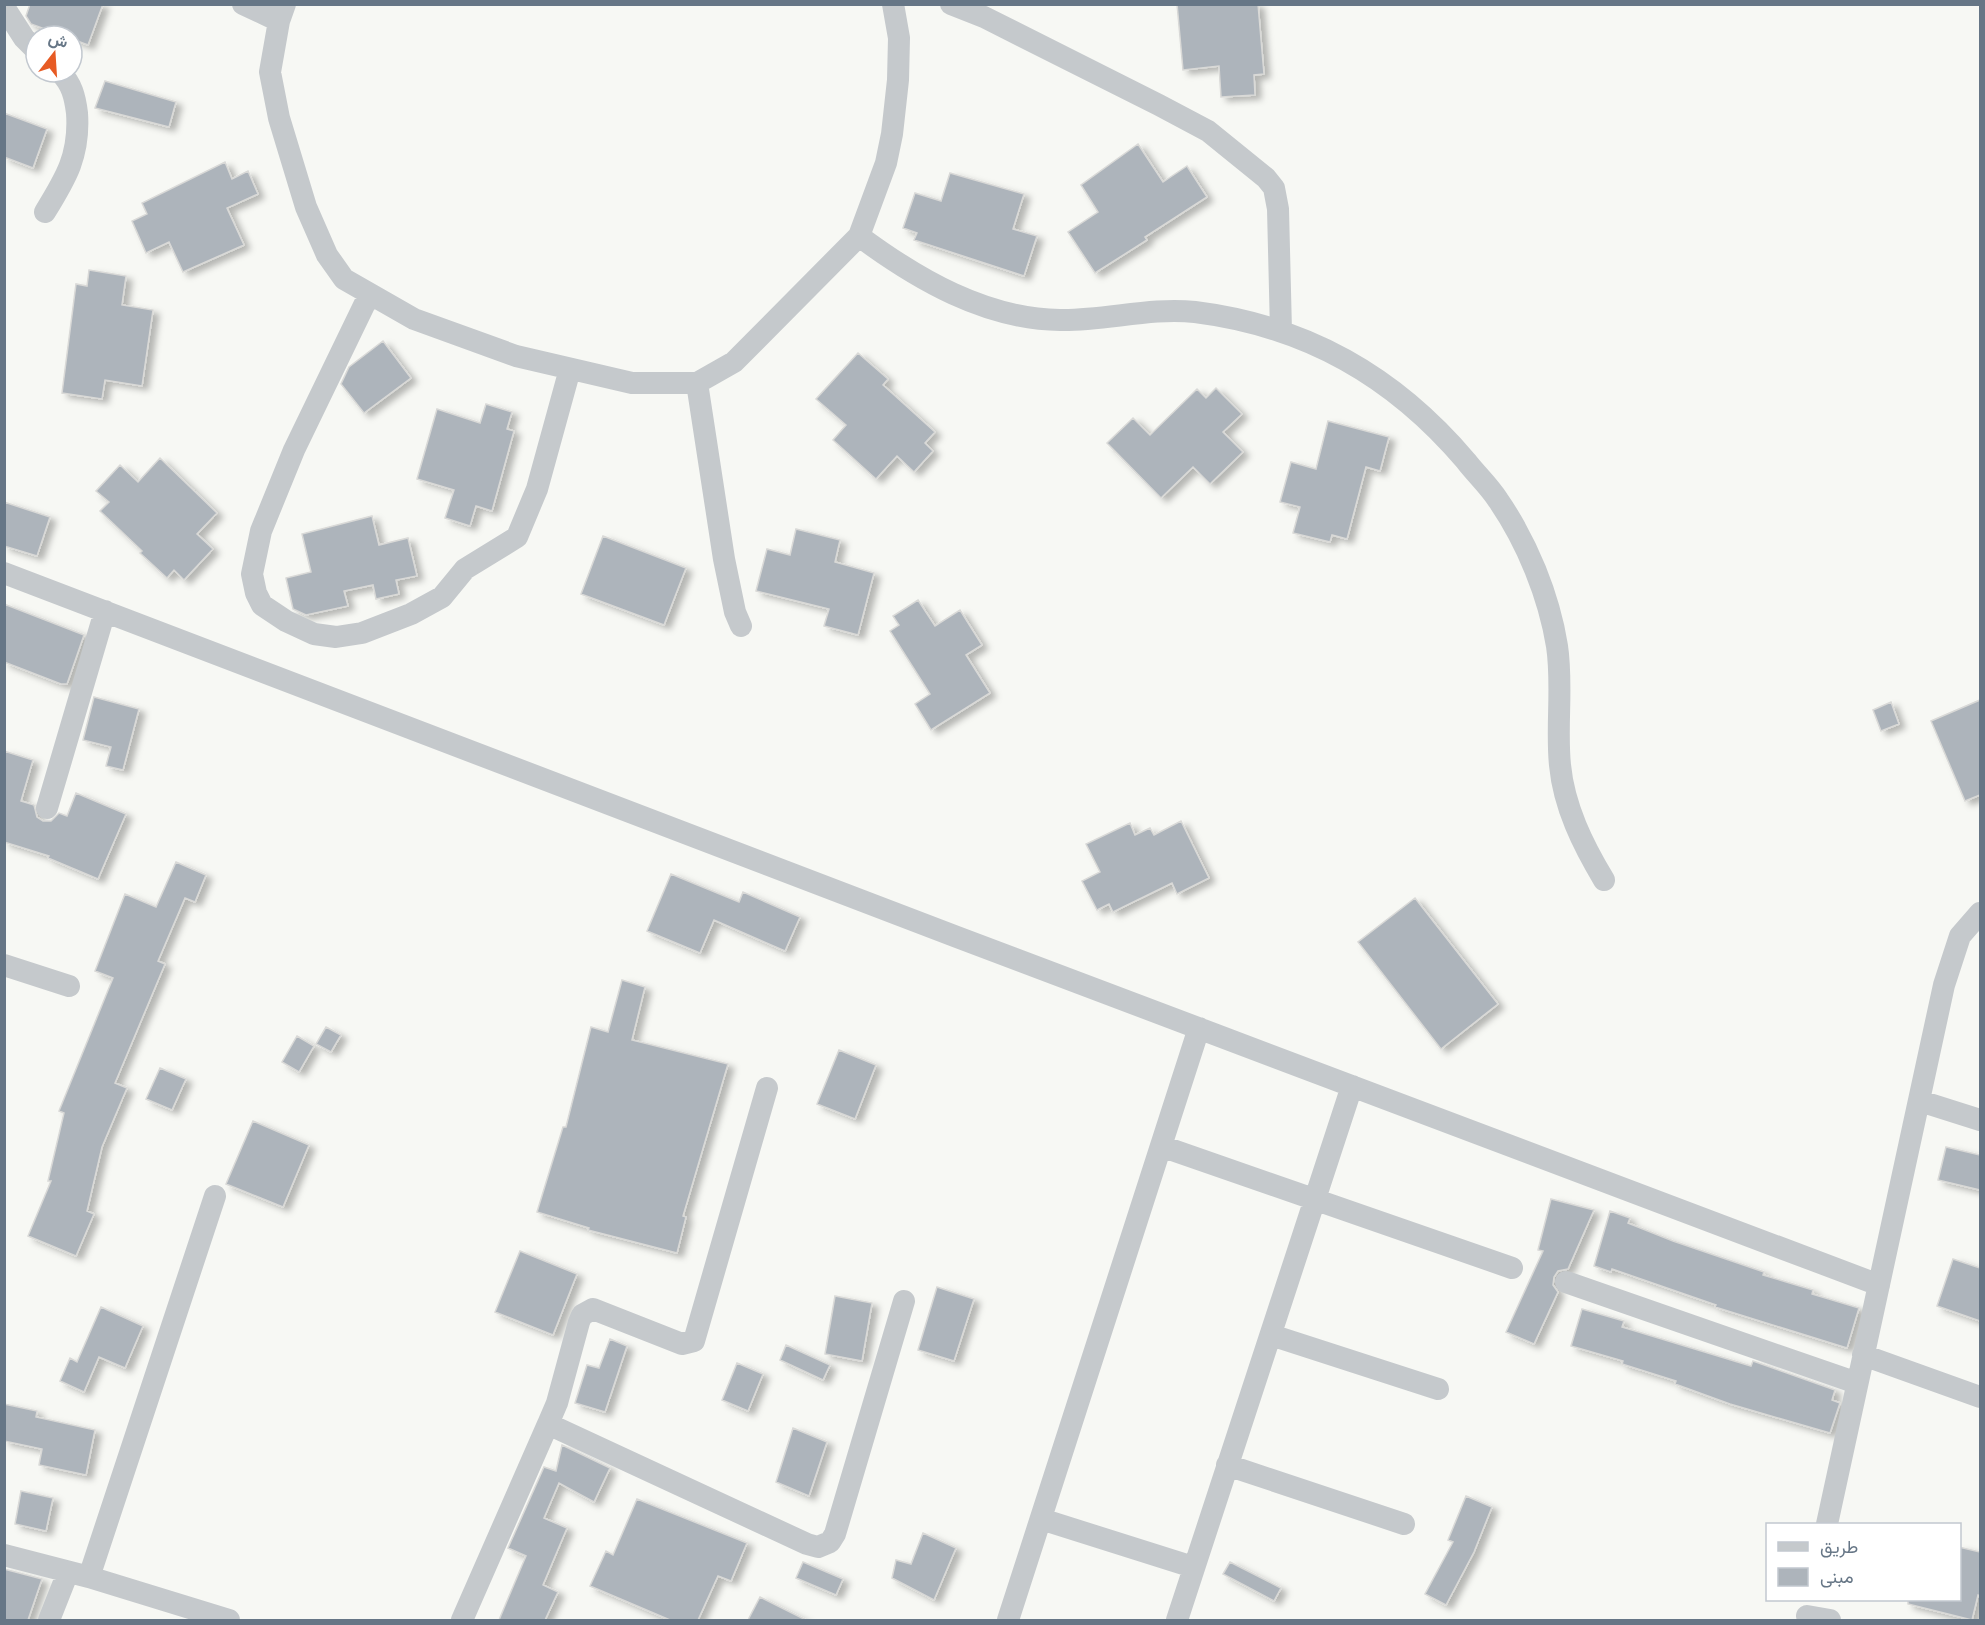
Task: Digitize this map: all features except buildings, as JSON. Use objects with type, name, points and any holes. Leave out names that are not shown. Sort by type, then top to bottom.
[{"type":"street","points":[[243,4],[282,13],[270,72],[272,88],[306,207],[327,255],[344,279],[369,296],[414,319],[516,356],[632,383],[697,383],[734,362],[859,236],[886,164],[892,134],[899,38],[893,4]]},
{"type":"street","points":[[951,4],[984,17],[1208,131],[1266,178],[1274,188],[1278,210],[1281,331]]},
{"type":"street","points":[[4,7],[24,38]]},
{"type":"street","points":[[45,212],[73,161],[79,138],[74,91],[69,84]]},
{"type":"street","points":[[859,236],[899,265],[934,285],[975,303],[1058,320],[1143,312],[1193,312],[1296,335],[1349,360],[1390,387],[1449,441],[1497,499],[1516,531],[1545,596],[1557,647],[1559,763],[1563,784],[1580,841],[1604,880]]},
{"type":"street","points":[[369,296],[294,450],[261,531],[252,574],[256,593],[262,605],[286,621],[314,634],[336,637],[362,633],[411,614],[442,597],[465,569],[517,537],[537,489],[570,369]]},
{"type":"street","points":[[697,383],[724,559],[735,612],[741,626]]},
{"type":"street","points":[[5,577],[105,611],[1879,1285]]},
{"type":"street","points":[[47,808],[105,611]]},
{"type":"street","points":[[1827,1523],[1954,952],[1970,922],[1980,913]]},
{"type":"street","points":[[4,965],[69,986]]},
{"type":"street","points":[[1008,1620],[1199,1028]]},
{"type":"street","points":[[1177,1620],[1353,1086]]},
{"type":"street","points":[[465,1620],[548,1424],[579,1322],[586,1311],[593,1309],[682,1344],[694,1341],[767,1088]]},
{"type":"street","points":[[1920,1101],[1980,1120]]},
{"type":"street","points":[[1161,1146],[1512,1268]]},
{"type":"street","points":[[49,1620],[78,1575],[215,1196]]},
{"type":"street","points":[[1566,1281],[1857,1383]]},
{"type":"street","points":[[548,1424],[818,1547],[830,1542],[835,1534],[904,1301]]},
{"type":"street","points":[[1271,1335],[1438,1389]]},
{"type":"street","points":[[1863,1355],[1980,1397]]},
{"type":"street","points":[[1227,1465],[1404,1524]]},
{"type":"street","points":[[1041,1519],[1193,1567]]},
{"type":"street","points":[[4,1556],[78,1575],[215,1618]]},
{"type":"street","points":[[1808,1612],[1830,1620]]}]
